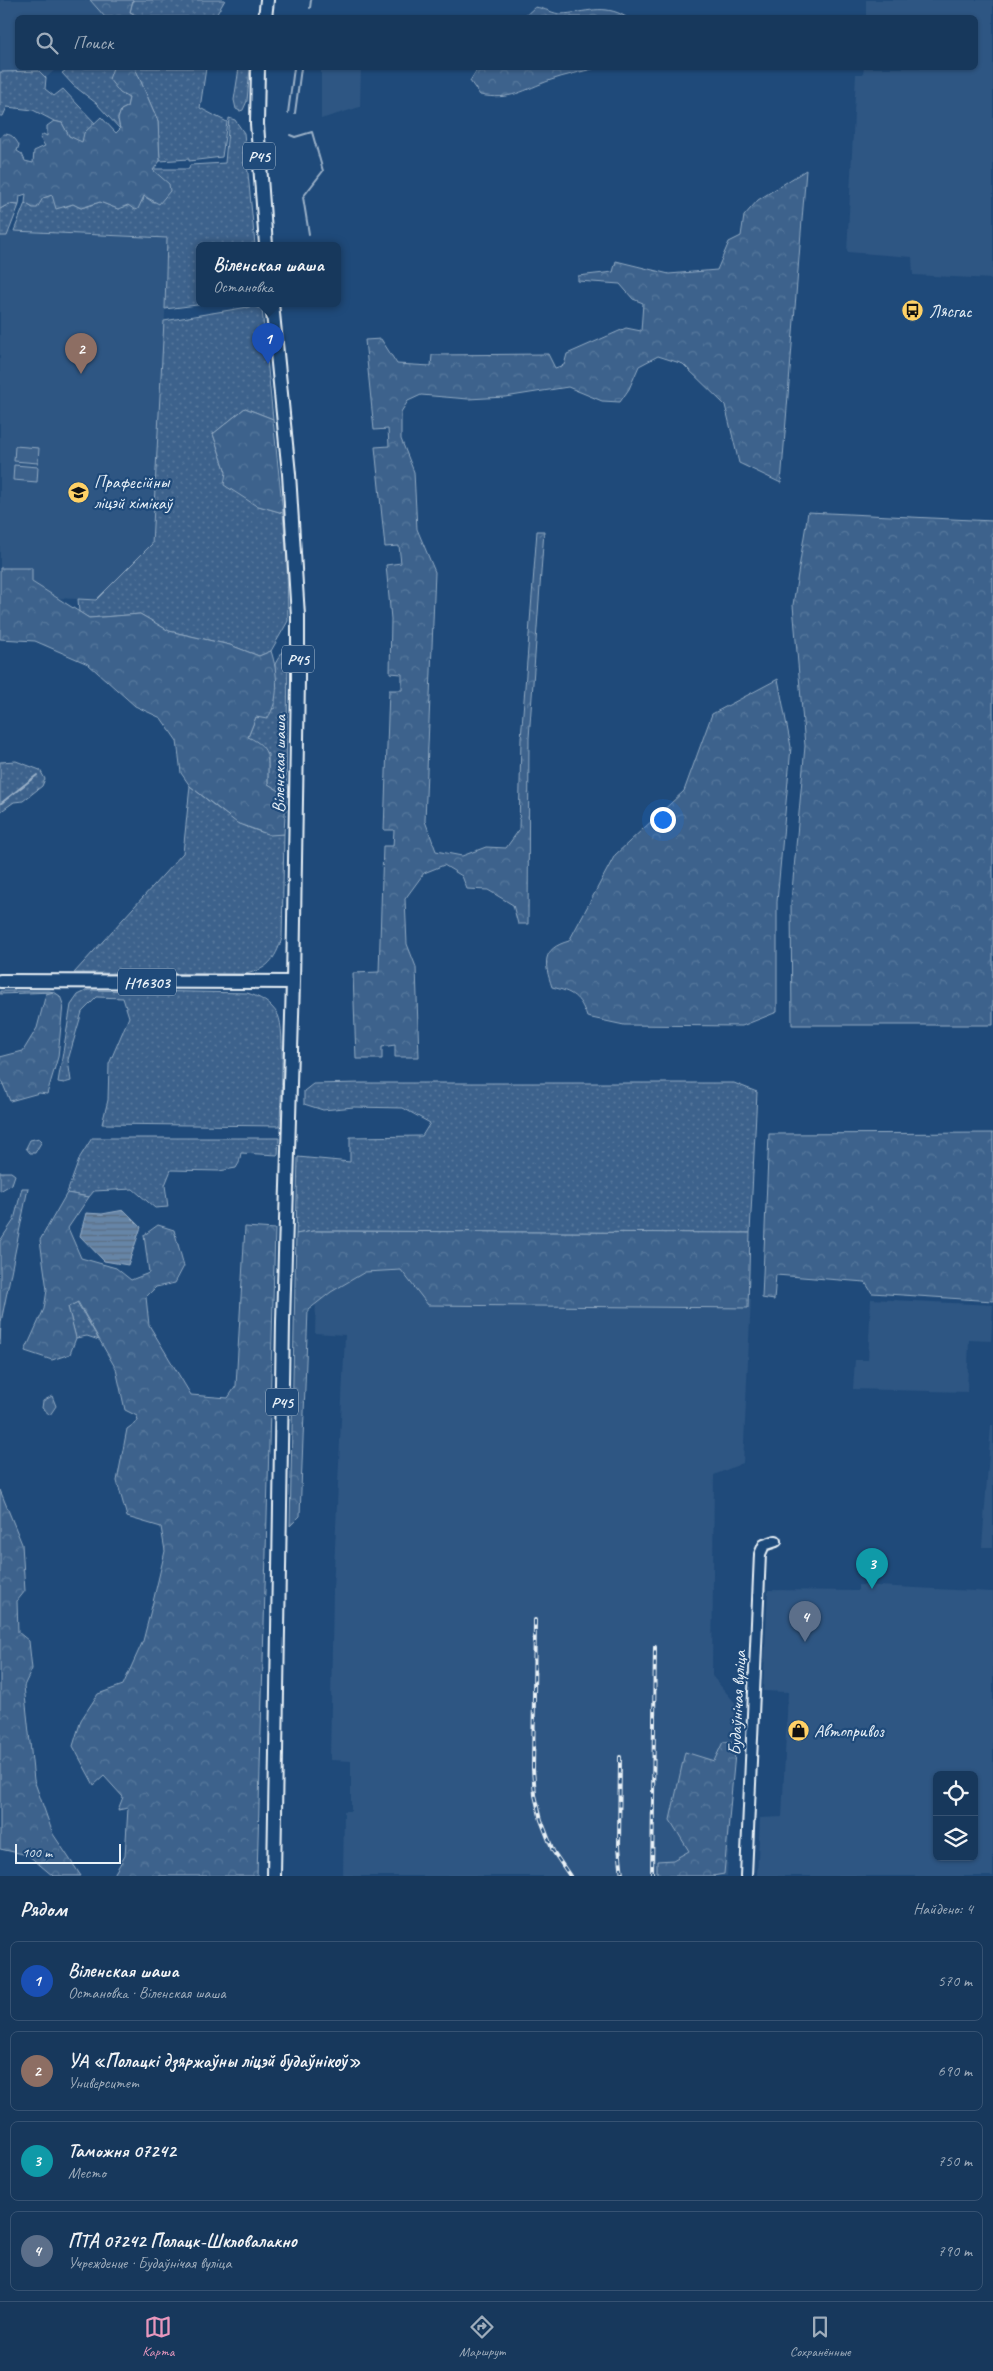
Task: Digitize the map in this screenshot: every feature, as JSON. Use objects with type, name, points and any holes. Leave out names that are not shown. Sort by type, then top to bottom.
[{"type":"main road","points":[[266,15],[268,0]]},
{"type":"main road","name":"Р45","points":[[258,70],[256,124],[266,242]]},
{"type":"main road","name":"Віленская шаша","points":[[272,307],[289,474],[298,616],[294,982]]},
{"type":"main road","name":"Н16303","points":[[0,981],[294,982]]},
{"type":"main road","name":"Р45","points":[[274,1876],[283,1322],[294,982]]},
{"type":"street","name":"Будаўнічая вуліца","points":[[746,1876],[760,1554],[764,1545],[776,1541]]},
{"type":"shaded area","points":[[0,0],[90,0],[103,15],[15,15],[15,70],[55,70],[46,78],[39,71],[0,72]]},
{"type":"shaded area","points":[[866,0],[993,0],[993,279],[913,275],[912,257],[847,252],[856,74],[863,74],[864,70],[978,70],[978,15],[866,15]]},
{"type":"shaded area","points":[[321,70],[361,70],[360,107],[321,119]]},
{"type":"shaded area","points":[[0,231],[168,238],[160,440],[152,544],[96,600],[0,595]]},
{"type":"shaded area","points":[[124,1210],[141,1227],[128,1265],[104,1261],[80,1236],[86,1213],[102,1214]]},
{"type":"shaded area","points":[[318,1223],[423,1223],[433,1298],[751,1299],[743,1463],[714,1475],[712,1676],[736,1704],[727,1876],[343,1876],[344,1811],[351,1811],[351,1761],[330,1760],[333,1590],[345,1335],[315,1333]]},
{"type":"shaded area","points":[[871,1299],[993,1305],[991,1341],[969,1340],[967,1392],[853,1389],[855,1360],[868,1360]]},
{"type":"shaded area","points":[[991,1425],[993,1425],[993,1547],[982,1547]]},
{"type":"shaded area","points":[[858,1585],[993,1592],[993,1876],[757,1876],[760,1818],[782,1817],[788,1692],[763,1691],[768,1590],[858,1591]]},
{"type":"green space","points":[[90,0],[133,0],[130,12],[135,15],[103,15]]},
{"type":"green space","points":[[133,0],[225,0],[216,15],[135,15],[130,12]]},
{"type":"green space","points":[[535,7],[561,14],[610,10],[622,15],[526,15]]},
{"type":"green space","points":[[66,70],[112,70],[110,79],[129,98],[127,107],[121,110],[118,119],[120,129],[96,103],[73,85],[62,73]]},
{"type":"green space","points":[[112,70],[136,70],[158,121],[160,161],[153,170],[169,184],[170,191],[159,204],[144,196],[138,209],[135,210],[128,205],[118,209],[100,202],[81,208],[73,204],[56,209],[52,195],[43,198],[37,208],[33,208],[25,203],[26,194],[20,196],[19,205],[9,204],[0,209],[0,137],[3,134],[12,136],[19,145],[17,151],[22,154],[25,161],[33,163],[34,151],[45,146],[40,138],[43,134],[47,136],[47,126],[54,121],[62,123],[69,136],[82,142],[84,133],[101,117],[116,133],[120,129],[118,119],[121,110],[127,107],[129,98],[120,93],[109,79]]},
{"type":"green space","points":[[136,70],[206,70],[200,108],[227,122],[222,157],[189,161],[189,159],[160,161],[158,121]]},
{"type":"green space","points":[[239,70],[250,70],[247,101],[243,110],[236,109],[234,100]]},
{"type":"green space","points":[[477,70],[588,70],[556,78],[517,94],[500,97],[480,95],[470,81]]},
{"type":"green space","points":[[39,71],[46,78],[45,89],[54,96],[63,89],[95,123],[85,133],[82,143],[69,136],[62,123],[33,110],[7,107],[3,116],[0,116],[0,72]]},
{"type":"green space","points":[[229,118],[235,120],[244,133],[255,242],[196,242],[196,305],[165,309],[167,238],[14,231],[25,203],[33,208],[43,198],[52,195],[60,206],[65,207],[73,204],[81,208],[100,202],[118,209],[143,201],[144,196],[154,203],[153,169],[189,169],[190,165],[225,163]]},
{"type":"green space","points":[[806,170],[781,483],[739,463],[725,405],[683,364],[658,356],[639,366],[629,389],[620,402],[602,401],[568,387],[505,397],[468,399],[421,395],[408,401],[401,412],[401,439],[414,472],[417,529],[435,572],[425,821],[436,851],[462,856],[486,847],[506,848],[519,830],[521,739],[537,531],[544,531],[529,738],[528,924],[518,924],[513,905],[488,890],[467,889],[462,876],[444,865],[424,873],[405,899],[407,944],[416,967],[419,1057],[395,1057],[395,1045],[382,1047],[382,1059],[356,1059],[353,973],[379,972],[383,846],[393,846],[394,830],[384,830],[389,690],[402,690],[402,674],[390,673],[391,619],[386,565],[401,563],[399,546],[385,547],[375,447],[389,446],[388,429],[374,430],[365,340],[381,339],[397,364],[431,366],[432,355],[548,354],[555,368],[564,365],[567,354],[626,328],[641,331],[643,303],[633,299],[620,284],[578,281],[578,276],[613,272],[616,261],[669,274],[717,270],[729,242],[741,236],[744,216],[758,200]]},
{"type":"green space","points":[[9,204],[19,205],[7,236],[0,236],[0,209]]},
{"type":"green space","points":[[248,307],[262,309],[273,419],[245,408],[213,434],[226,472],[255,505],[283,513],[287,561],[288,621],[271,651],[259,656],[230,645],[169,631],[140,614],[89,618],[79,612],[78,599],[96,600],[152,544],[164,321]]},
{"type":"green space","points":[[245,408],[273,419],[283,513],[255,505],[224,485],[226,472],[213,434]]},
{"type":"green space","points":[[15,446],[39,448],[38,463],[14,461]]},
{"type":"green space","points":[[14,465],[38,467],[37,482],[13,480]]},
{"type":"green space","points":[[808,512],[993,521],[993,1025],[792,1025],[791,902],[805,746],[793,605]]},
{"type":"green space","points":[[0,568],[32,568],[32,582],[89,618],[140,614],[169,631],[230,645],[259,656],[271,651],[276,677],[274,704],[267,719],[256,717],[248,737],[256,741],[265,750],[268,761],[268,784],[286,795],[284,834],[270,835],[237,823],[190,786],[181,773],[177,741],[161,718],[135,706],[88,664],[35,641],[0,639]]},
{"type":"green space","points":[[282,652],[285,653],[288,661],[286,795],[268,784],[268,754],[248,737],[256,717],[275,708],[275,664]]},
{"type":"green space","points":[[778,679],[791,747],[777,902],[777,1012],[742,1026],[624,1025],[587,1017],[581,1004],[574,996],[552,987],[546,964],[549,953],[553,948],[569,941],[615,855],[684,791],[712,714]]},
{"type":"green space","points":[[16,761],[40,770],[45,779],[42,786],[23,801],[14,802],[0,812],[0,762]]},
{"type":"green space","points":[[190,786],[222,812],[245,826],[270,834],[284,834],[282,938],[273,958],[265,967],[245,974],[74,973],[183,853]]},
{"type":"green space","points":[[88,990],[247,993],[265,1001],[278,1015],[282,1036],[280,1126],[102,1124],[108,1100],[109,1064],[129,1017],[123,998],[97,997],[82,1012],[68,1060],[71,1081],[58,1082],[71,1005],[78,995]]},
{"type":"green space","points":[[0,991],[49,991],[54,992],[0,994]]},
{"type":"green space","points":[[54,992],[60,996],[63,1004],[58,1057],[47,1094],[39,1093],[10,1101],[0,1077],[0,1057],[23,1051],[37,1028],[46,994]]},
{"type":"green space","points":[[734,1083],[757,1092],[750,1233],[313,1231],[296,1234],[298,1157],[350,1162],[350,1137],[422,1136],[430,1123],[403,1108],[354,1107],[323,1110],[304,1104],[304,1091],[313,1084]]},
{"type":"green space","points":[[993,1133],[993,1301],[872,1293],[865,1282],[776,1275],[774,1300],[762,1298],[769,1134]]},
{"type":"green space","points":[[39,1138],[42,1141],[35,1153],[30,1153],[26,1148],[30,1140]]},
{"type":"green space","points":[[92,1138],[279,1138],[278,1155],[241,1153],[236,1168],[219,1171],[171,1170],[165,1185],[168,1207],[155,1208],[133,1189],[94,1191],[89,1197],[67,1193],[80,1157]]},
{"type":"green space","points":[[0,1172],[11,1172],[15,1175],[12,1184],[0,1191]]},
{"type":"green space","points":[[22,1188],[28,1188],[1,1322],[0,1344],[0,1241],[14,1220]]},
{"type":"green space","points":[[67,1193],[89,1197],[68,1228],[81,1258],[116,1268],[131,1280],[149,1273],[144,1235],[158,1225],[174,1230],[184,1266],[175,1283],[156,1287],[146,1297],[149,1325],[191,1395],[228,1398],[236,1386],[245,1227],[275,1229],[257,1876],[113,1876],[125,1856],[128,1808],[118,1810],[123,1797],[104,1776],[94,1785],[73,1746],[81,1720],[98,1694],[123,1685],[143,1641],[165,1551],[161,1527],[127,1517],[117,1481],[127,1429],[138,1421],[137,1416],[125,1410],[116,1369],[78,1302],[68,1307],[76,1338],[70,1354],[52,1360],[25,1351],[44,1309],[47,1290],[40,1240]]},
{"type":"green space","points":[[313,1231],[750,1233],[748,1308],[428,1305],[401,1270],[365,1272],[331,1292],[308,1310],[300,1516],[290,1526],[296,1234]]},
{"type":"green space","points":[[77,1302],[99,1340],[87,1336],[76,1338],[68,1307]]},
{"type":"green space","points":[[52,1396],[56,1406],[50,1415],[42,1408],[43,1401]]},
{"type":"green space","points":[[0,1490],[22,1544],[25,1591],[17,1601],[18,1632],[29,1641],[32,1669],[24,1686],[34,1780],[53,1834],[81,1876],[53,1876],[28,1855],[0,1849]]},
{"type":"green space","points":[[723,1742],[736,1743],[724,1874],[713,1876],[657,1876],[657,1861],[673,1860],[689,1851],[670,1820],[685,1752],[714,1761]]},
{"type":"waterway","points":[[310,8],[311,0]]},
{"type":"waterway","points":[[288,113],[294,70]]},
{"type":"waterway","points":[[295,113],[301,70]]},
{"type":"waterway","points":[[290,135],[295,137],[312,132],[323,171],[303,197],[309,234]]},
{"type":"waterway","points":[[0,804],[37,775]]},
{"type":"railway","points":[[535,1620],[533,1769],[535,1795],[541,1820],[553,1851],[570,1876]]},
{"type":"railway","points":[[652,1876],[655,1647]]},
{"type":"railway","points":[[620,1757],[619,1847],[622,1876]]},
{"type":"place","name":"Лясгас","points":[[913,311]]},
{"type":"place","name":"Віленская шаша","points":[[268,364]]},
{"type":"place","name":"УА «Полацкі дзяржаўны ліцэй будаўнікоў»","points":[[81,374]]},
{"type":"place","name":"Прафесійны ліцэй хімікаў","points":[[78,492]]},
{"type":"place","name":"Таможня 07242","points":[[872,1589]]},
{"type":"place","name":"ПТА 07242 Полацк-Шкловалакно","points":[[805,1642]]},
{"type":"place","name":"Автопривоз","points":[[798,1731]]}]
